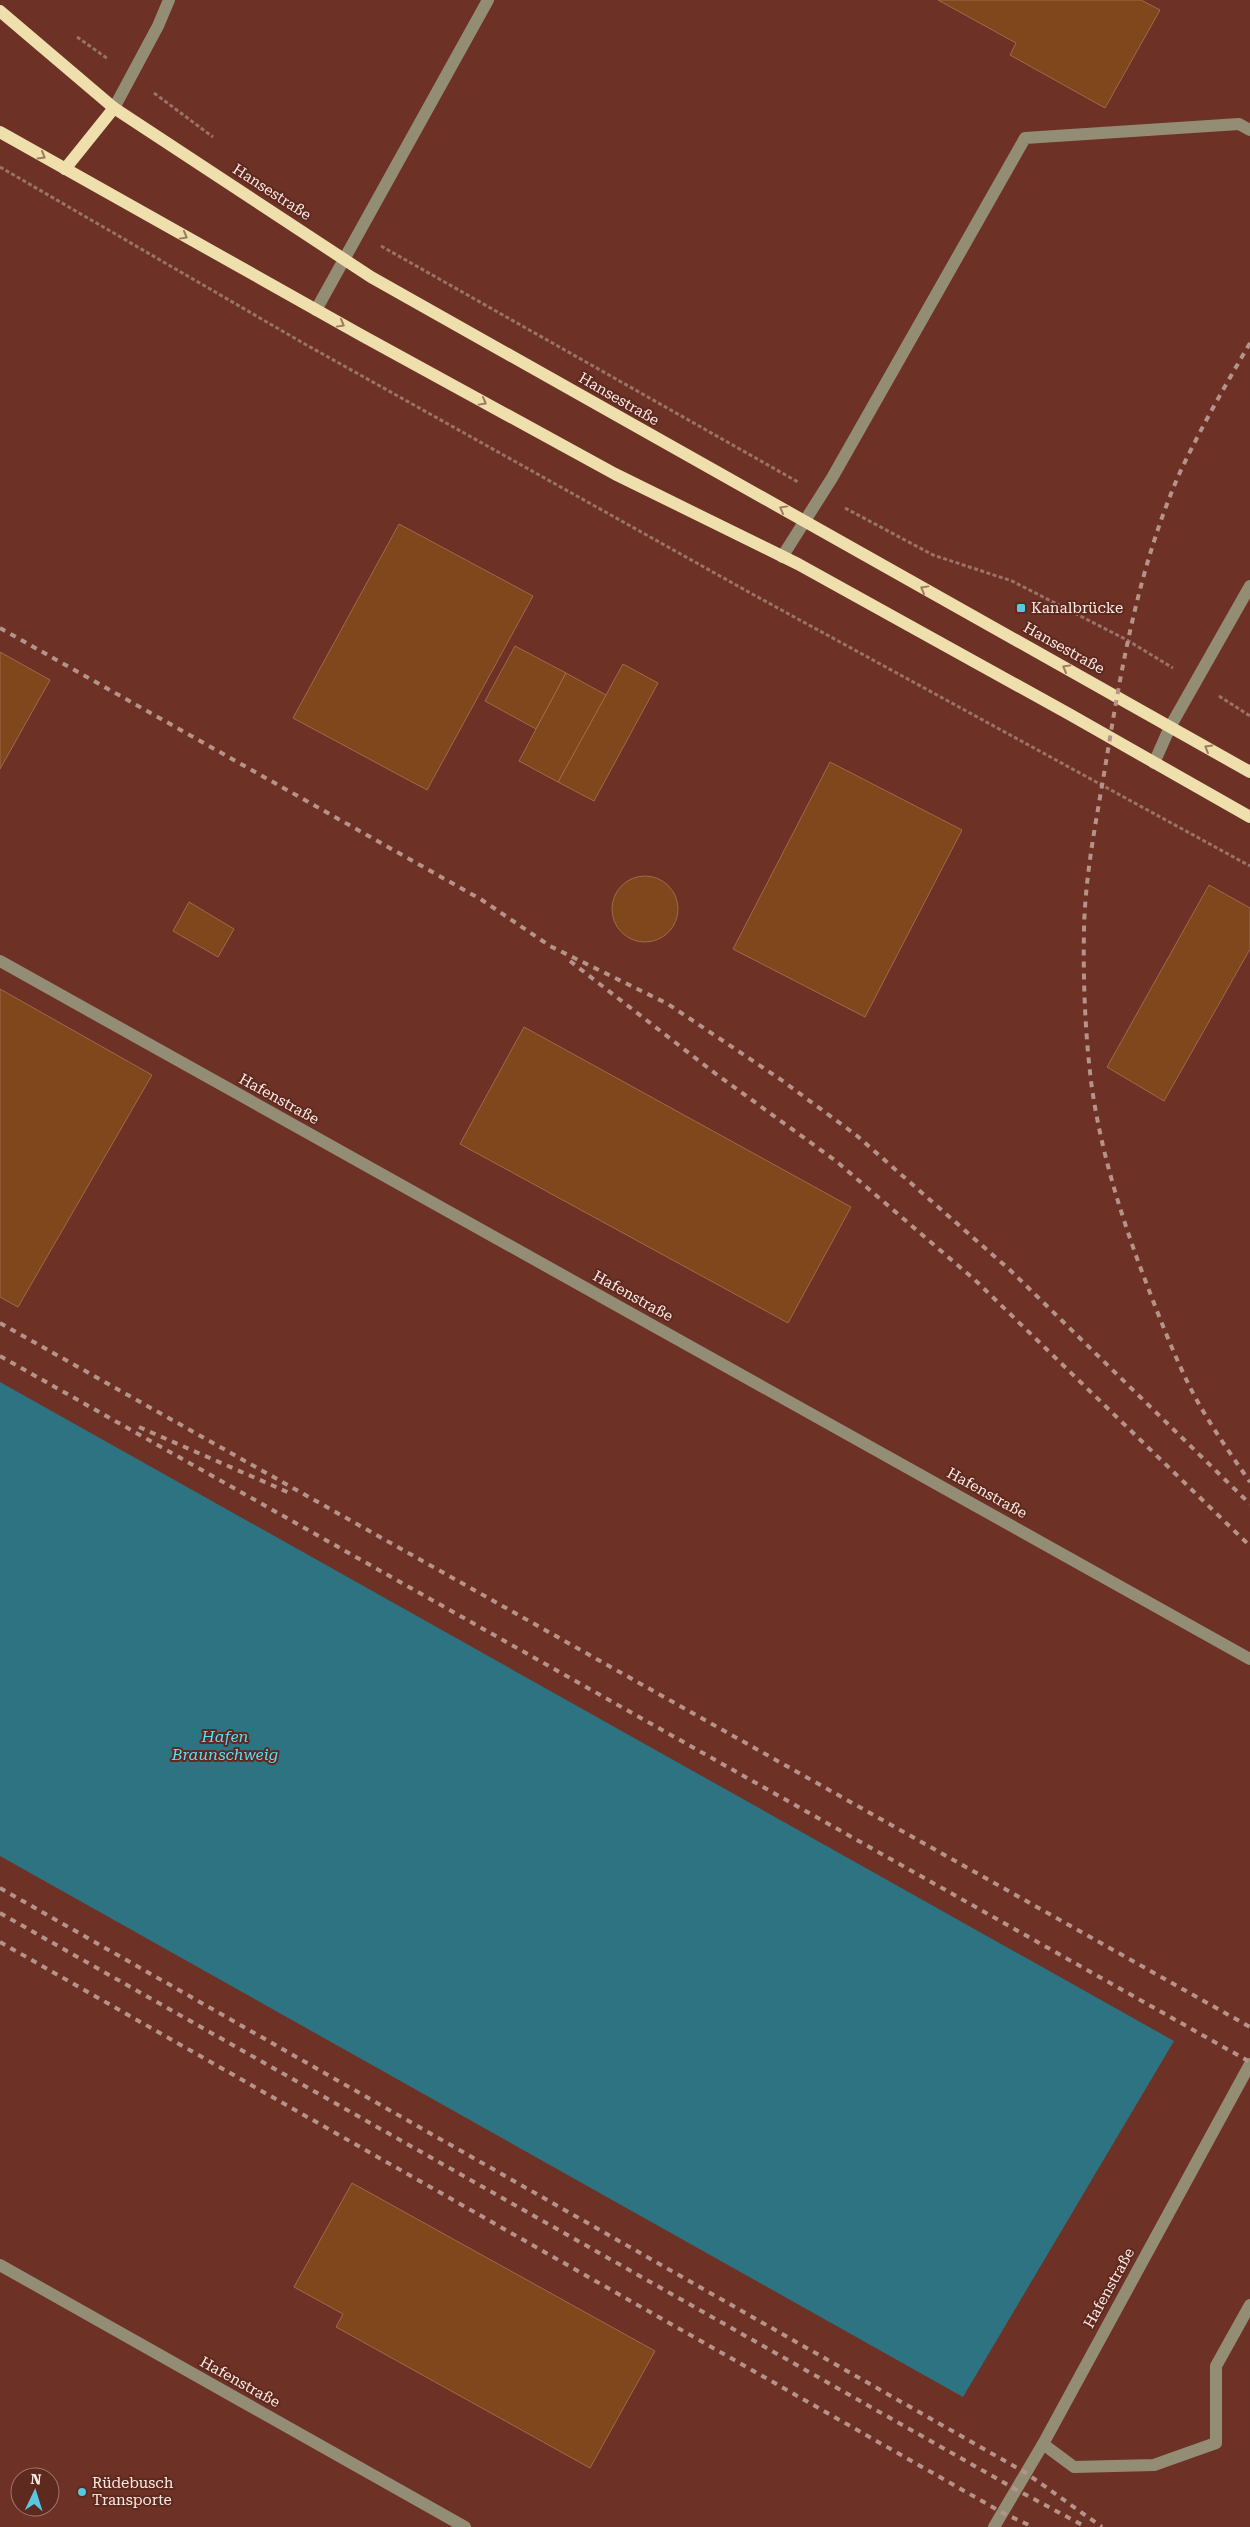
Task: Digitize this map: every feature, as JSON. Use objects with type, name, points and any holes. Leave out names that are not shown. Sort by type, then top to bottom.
[{"type":"main road","name":"Hansestraße","points":[[0,11],[114,108],[371,277],[1250,772]]},
{"type":"main road","points":[[65,169],[114,108]]},
{"type":"main road","points":[[0,132],[316,310],[615,474],[782,557],[1250,817]]},
{"type":"street","points":[[114,108],[132,76],[169,0]]},
{"type":"street","points":[[316,310],[488,0]]},
{"type":"street","points":[[782,557],[822,495],[1025,138],[1239,124],[1250,130]]},
{"type":"street","points":[[1154,763],[1170,727],[1250,586]]},
{"type":"street","name":"Hafenstraße","points":[[0,961],[1250,1659]]},
{"type":"street","name":"Hafenstraße","points":[[994,2527],[1043,2444],[1250,2064]]},
{"type":"street","name":"Hafenstraße","points":[[0,2265],[465,2527]]},
{"type":"street","points":[[1043,2444],[1074,2467],[1154,2465],[1216,2443],[1216,2366],[1250,2305]]},
{"type":"path","points":[[76,37],[132,76],[216,140]]},
{"type":"path","points":[[0,167],[329,358],[754,595],[1250,866]]},
{"type":"path","points":[[359,234],[932,555],[1012,581],[1127,640],[1250,716]]},
{"type":"shaded area","points":[[0,0],[1250,0],[1250,2527],[0,2527]]},
{"type":"water","name":"Hafen Braunschweig","points":[[0,1382],[1174,2041],[963,2397],[0,1856]]},
{"type":"building","points":[[938,0],[1141,0],[1160,10],[1105,108],[1010,55],[1016,43]]},
{"type":"building","points":[[399,524],[533,596],[427,790],[293,718]]},
{"type":"building","points":[[515,646],[566,673],[536,729],[485,701]]},
{"type":"building","points":[[0,652],[50,680],[0,769]]},
{"type":"building","points":[[623,664],[658,683],[594,801],[558,782]]},
{"type":"building","points":[[566,673],[606,695],[558,782],[519,761]]},
{"type":"building","points":[[830,762],[962,830],[865,1017],[733,949]]},
{"type":"building","points":[[645,876],[658,879],[668,886],[675,896],[678,909],[675,922],[668,932],[658,939],[645,942],[632,939],[622,932],[615,922],[612,909],[615,896],[622,886],[632,879]]},
{"type":"building","points":[[1209,885],[1250,908],[1250,949],[1164,1101],[1107,1067]]},
{"type":"building","points":[[189,902],[234,929],[218,957],[173,931]]},
{"type":"building","points":[[0,989],[152,1075],[18,1307],[0,1297]]},
{"type":"building","points":[[524,1027],[851,1207],[788,1323],[460,1144]]},
{"type":"building","points":[[352,2183],[655,2351],[590,2468],[336,2327],[343,2314],[294,2287]]},
{"type":"railway","points":[[1250,343],[1214,405],[1181,470],[1154,541],[1143,577],[1126,650],[1095,825],[1085,909],[1084,949],[1086,1024],[1094,1104],[1104,1149],[1123,1217],[1155,1306],[1186,1379],[1208,1419],[1250,1482]]},
{"type":"railway","points":[[0,628],[482,900],[550,946],[668,1004],[780,1079],[856,1135],[1010,1270],[1250,1504]]},
{"type":"railway","points":[[570,961],[716,1074],[836,1161],[975,1280],[1250,1546]]},
{"type":"railway","points":[[0,1323],[1250,2027]]},
{"type":"railway","points":[[0,1356],[1250,2062]]},
{"type":"railway","points":[[139,1427],[292,1494]]},
{"type":"railway","points":[[0,1888],[1026,2473],[1102,2527]]},
{"type":"railway","points":[[0,1913],[1017,2490],[1086,2527]]},
{"type":"railway","points":[[0,1942],[1003,2513],[1033,2527]]},
{"type":"place","name":"Kanalbrücke","points":[[1021,608]]},
{"type":"place","name":"Rüdebusch Transporte","points":[[82,2492]]}]
